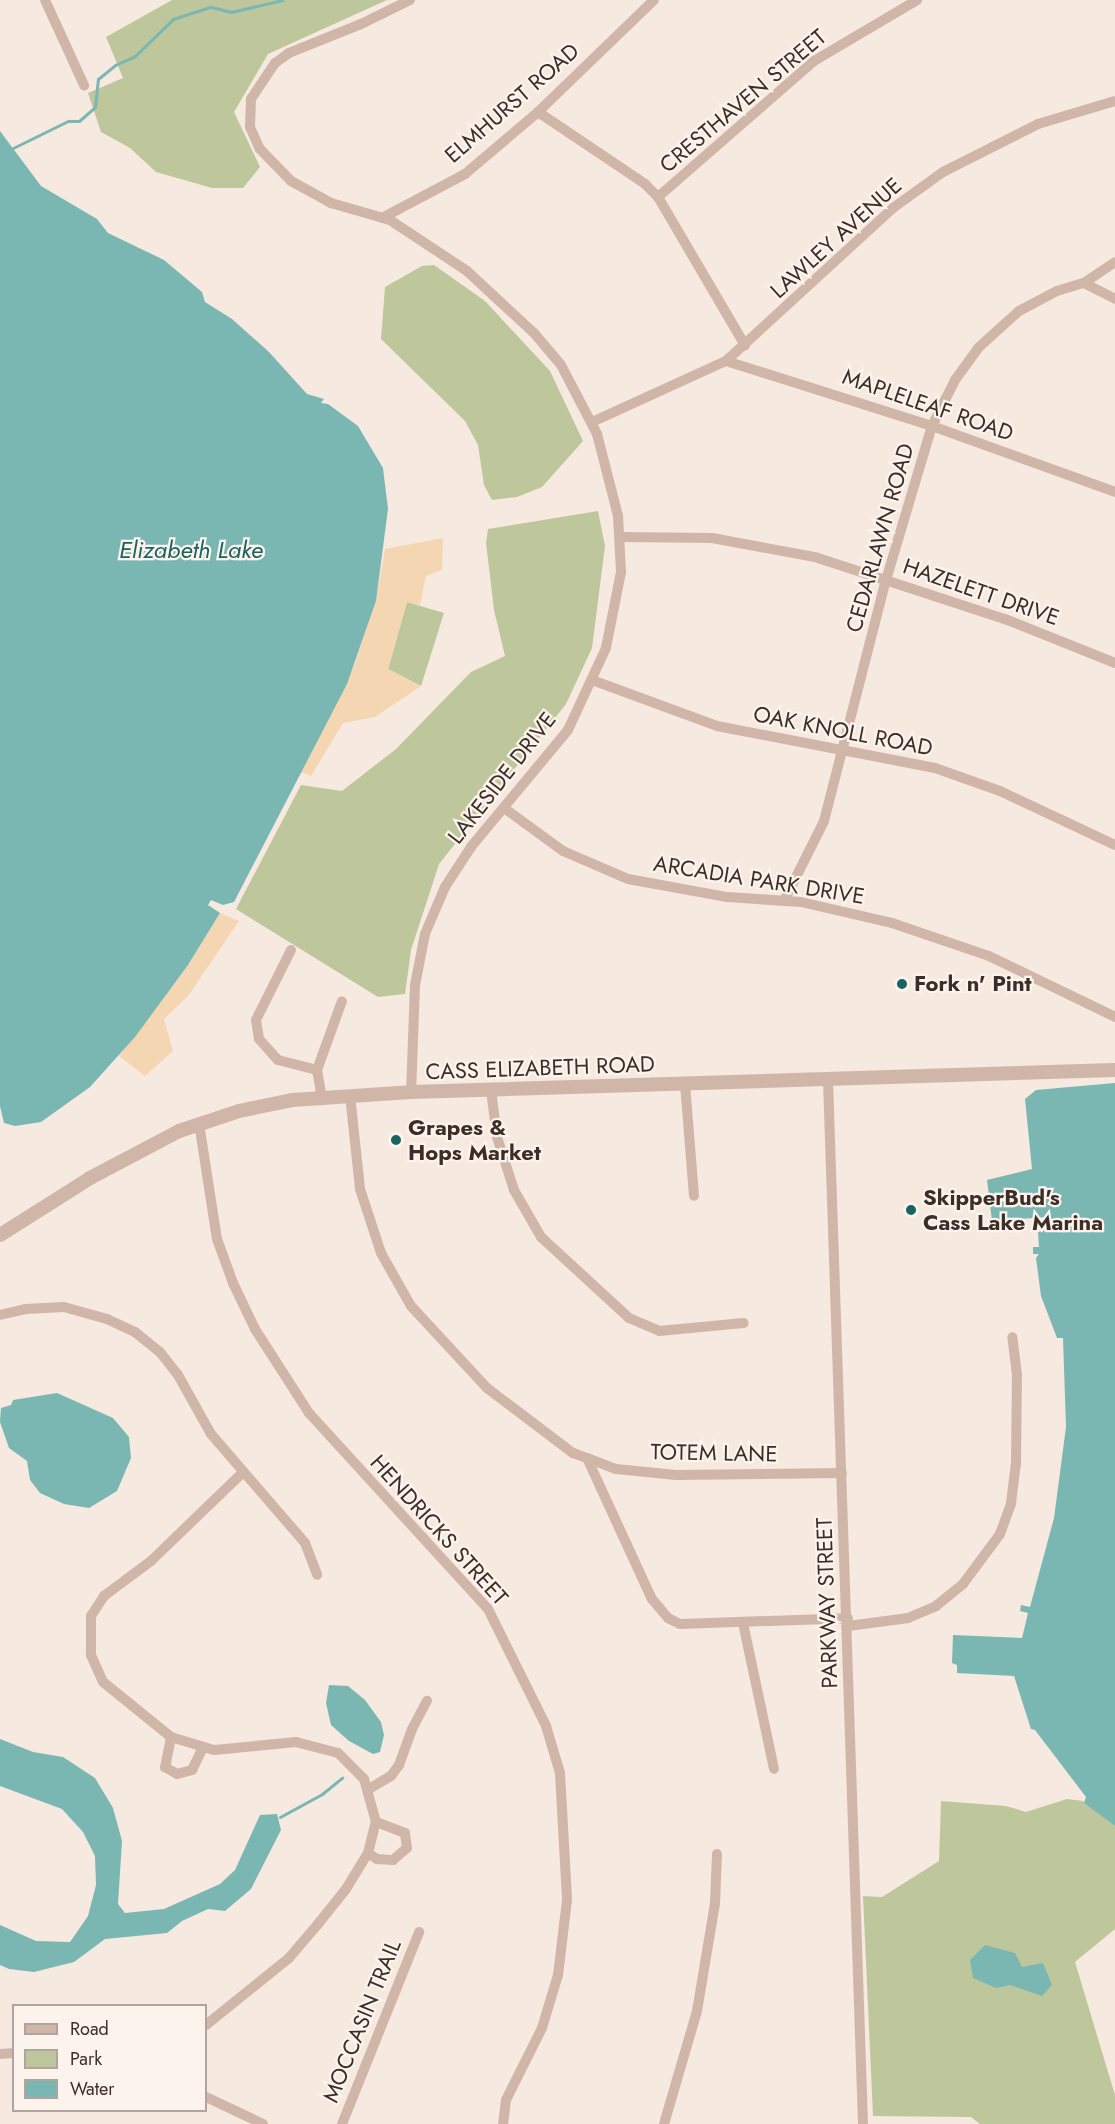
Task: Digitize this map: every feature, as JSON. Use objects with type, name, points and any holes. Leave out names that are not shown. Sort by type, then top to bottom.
[{"type":"street","points":[[45,0],[84,85]]},
{"type":"street","name":"LAKESIDE DRIVE","points":[[410,0],[361,24],[289,53],[274,63],[250,99],[250,127],[260,149],[291,181],[331,203],[390,220],[467,271],[534,333],[561,365],[591,422],[606,462],[620,537],[617,606],[606,648],[568,730],[504,808],[445,887],[426,934],[415,985],[411,1092]]},
{"type":"street","name":"ELMHURST ROAD","points":[[382,218],[465,174],[538,112],[654,0]]},
{"type":"street","name":"CRESTHAVEN STREET","points":[[658,197],[814,61],[916,0]]},
{"type":"street","name":"LAWLEY AVENUE","points":[[591,422],[726,361],[893,208],[943,172],[1038,124],[1115,101]]},
{"type":"street","points":[[538,112],[645,183],[658,197],[745,345]]},
{"type":"street","name":"CEDARLAWN ROAD","points":[[784,901],[824,821],[886,580],[932,426],[955,380],[978,348],[1019,311],[1057,291],[1084,283],[1115,262]]},
{"type":"street","points":[[1084,283],[1115,299]]},
{"type":"street","name":"MAPLELEAF ROAD","points":[[726,361],[932,426],[1115,492]]},
{"type":"street","name":"HAZELETT DRIVE","points":[[620,537],[712,538],[815,557],[1005,619],[1115,663]]},
{"type":"street","name":"OAK KNOLL ROAD","points":[[592,680],[717,726],[946,771],[1000,791],[1115,845]]},
{"type":"street","name":"ARCADIA PARK DRIVE","points":[[504,808],[563,851],[628,879],[727,897],[784,901],[892,923],[989,956],[1115,1017]]},
{"type":"street","points":[[291,950],[256,1020],[259,1039],[279,1060],[317,1070]]},
{"type":"street","points":[[322,1097],[317,1070],[342,1001]]},
{"type":"street","name":"CASS ELIZABETH ROAD","points":[[0,1235],[108,1168],[199,1123],[265,1105],[322,1097],[411,1092],[1115,1070]]},
{"type":"street","name":"PARKWAY STREET","points":[[828,1080],[848,1622],[863,2124]]},
{"type":"street","points":[[685,1084],[694,1196]]},
{"type":"street","points":[[491,1090],[496,1137],[514,1190],[541,1237],[628,1318],[659,1331],[744,1323]]},
{"type":"street","name":"TOTEM LANE","points":[[350,1095],[360,1189],[381,1253],[411,1306],[487,1388],[573,1453],[616,1469],[676,1475],[842,1473]]},
{"type":"street","name":"HENDRICKS STREET","points":[[199,1123],[217,1239],[232,1283],[255,1329],[309,1413],[488,1609],[546,1726],[554,1754],[567,1845],[567,1900],[558,1975],[542,2028],[506,2100],[503,2124]]},
{"type":"street","points":[[0,1315],[25,1309],[64,1308],[107,1319],[135,1332],[160,1353],[178,1375],[211,1434],[242,1473],[305,1543],[317,1575]]},
{"type":"street","points":[[587,1458],[652,1599],[668,1618],[680,1624],[848,1622],[908,1618],[936,1606],[963,1584],[999,1534],[1011,1503],[1016,1465],[1017,1375],[1012,1337]]},
{"type":"street","points":[[207,2024],[225,2006],[289,1958],[346,1889],[368,1853],[376,1822],[369,1789],[348,1760],[319,1745],[296,1742],[214,1750],[171,1737],[103,1682],[91,1655],[92,1616],[104,1596],[152,1562],[242,1473]]},
{"type":"street","points":[[744,1623],[774,1768]]},
{"type":"street","points":[[369,1789],[391,1776],[399,1765],[427,1701]]},
{"type":"street","points":[[171,1737],[165,1767],[177,1774],[192,1770],[203,1747]]},
{"type":"street","points":[[368,1853],[377,1859],[393,1860],[407,1848],[405,1833],[376,1822]]},
{"type":"street","points":[[664,2124],[697,2011],[715,1904],[717,1854]]},
{"type":"street","name":"MOCCASIN TRAIL","points":[[342,2124],[418,1932]]},
{"type":"street","points":[[207,2014],[225,2006]]},
{"type":"street","points":[[207,2097],[263,2124]]},
{"type":"green space","points":[[172,0],[387,0],[268,54],[234,112],[260,167],[243,188],[212,188],[156,172],[130,148],[101,132],[88,93],[123,78],[106,37]]},
{"type":"green space","points":[[434,265],[485,301],[550,371],[583,441],[542,487],[517,497],[492,500],[484,485],[478,445],[465,421],[381,339],[385,287],[422,266]]},
{"type":"green space","points":[[598,511],[605,546],[592,648],[566,704],[439,864],[411,950],[405,994],[378,997],[236,909],[301,785],[342,791],[396,749],[471,672],[505,656],[494,610],[486,543],[488,529]]},
{"type":"green space","points":[[407,602],[444,613],[421,686],[388,669]]},
{"type":"green space","points":[[1067,1799],[1083,1801],[1115,1826],[1115,1929],[1075,1962],[1115,2095],[1115,2124],[980,2124],[971,2117],[873,2116],[863,1896],[882,1897],[939,1861],[941,1801],[1006,1806],[1026,1812]]},
{"type":"sand","points":[[443,538],[442,570],[426,576],[420,605],[407,602],[388,669],[421,686],[375,717],[343,723],[311,776],[300,772],[354,666],[376,601],[385,549]]},
{"type":"sand","points":[[220,913],[239,921],[188,996],[164,1019],[173,1051],[145,1076],[119,1056],[188,965]]},
{"type":"water","name":"Elizabeth Lake","points":[[0,131],[41,186],[97,219],[108,233],[164,260],[202,292],[205,302],[232,319],[269,352],[307,394],[324,399],[321,403],[328,404],[358,426],[383,468],[388,509],[376,601],[347,684],[234,902],[223,905],[211,900],[208,905],[220,913],[188,965],[135,1037],[90,1087],[41,1122],[15,1126],[4,1123],[0,1106]]},
{"type":"water","points":[[1115,1083],[1115,1826],[1084,1803],[1086,1797],[1035,1730],[1031,1729],[1014,1676],[957,1673],[957,1665],[952,1663],[953,1635],[1022,1638],[1028,1613],[1020,1611],[1021,1605],[1030,1607],[1054,1518],[1066,1427],[1063,1338],[1057,1338],[1041,1296],[1036,1258],[1039,1254],[1033,1254],[1033,1247],[1039,1247],[1038,1232],[1048,1230],[1047,1217],[992,1221],[987,1180],[1032,1169],[1025,1099],[1036,1090]]},
{"type":"water","points":[[57,1393],[113,1418],[129,1437],[131,1458],[117,1491],[89,1508],[64,1504],[40,1493],[30,1480],[27,1461],[9,1448],[0,1422],[1,1408],[11,1405],[13,1400]]},
{"type":"water","points":[[329,1685],[348,1686],[365,1700],[381,1722],[384,1735],[380,1752],[373,1754],[349,1741],[331,1725],[326,1703]]},
{"type":"water","points":[[0,1739],[33,1752],[63,1757],[95,1778],[113,1808],[122,1841],[118,1904],[125,1913],[164,1909],[220,1884],[235,1870],[260,1815],[277,1814],[281,1830],[251,1889],[225,1911],[208,1909],[182,1921],[167,1933],[105,1939],[74,1962],[34,1972],[9,1969],[0,1965],[0,1925],[36,1941],[70,1942],[88,1916],[96,1885],[95,1856],[83,1832],[62,1809],[0,1786]]},
{"type":"water","points":[[985,1945],[1015,1953],[1022,1967],[1043,1963],[1052,1985],[1042,1996],[1010,1985],[996,1988],[973,1978],[970,1960]]},
{"type":"waterway","points":[[11,149],[68,121],[79,121],[95,107],[98,79],[115,65],[135,56],[173,19],[211,7],[231,12],[283,0]]},
{"type":"waterway","points":[[280,1817],[322,1794],[342,1778]]},
{"type":"place","name":"Fork n' Pint","points":[[902,984]]},
{"type":"place","name":"Grapes & Hops Market","points":[[396,1140]]},
{"type":"place","name":"SkipperBud's Cass Lake Marina","points":[[911,1210]]}]
